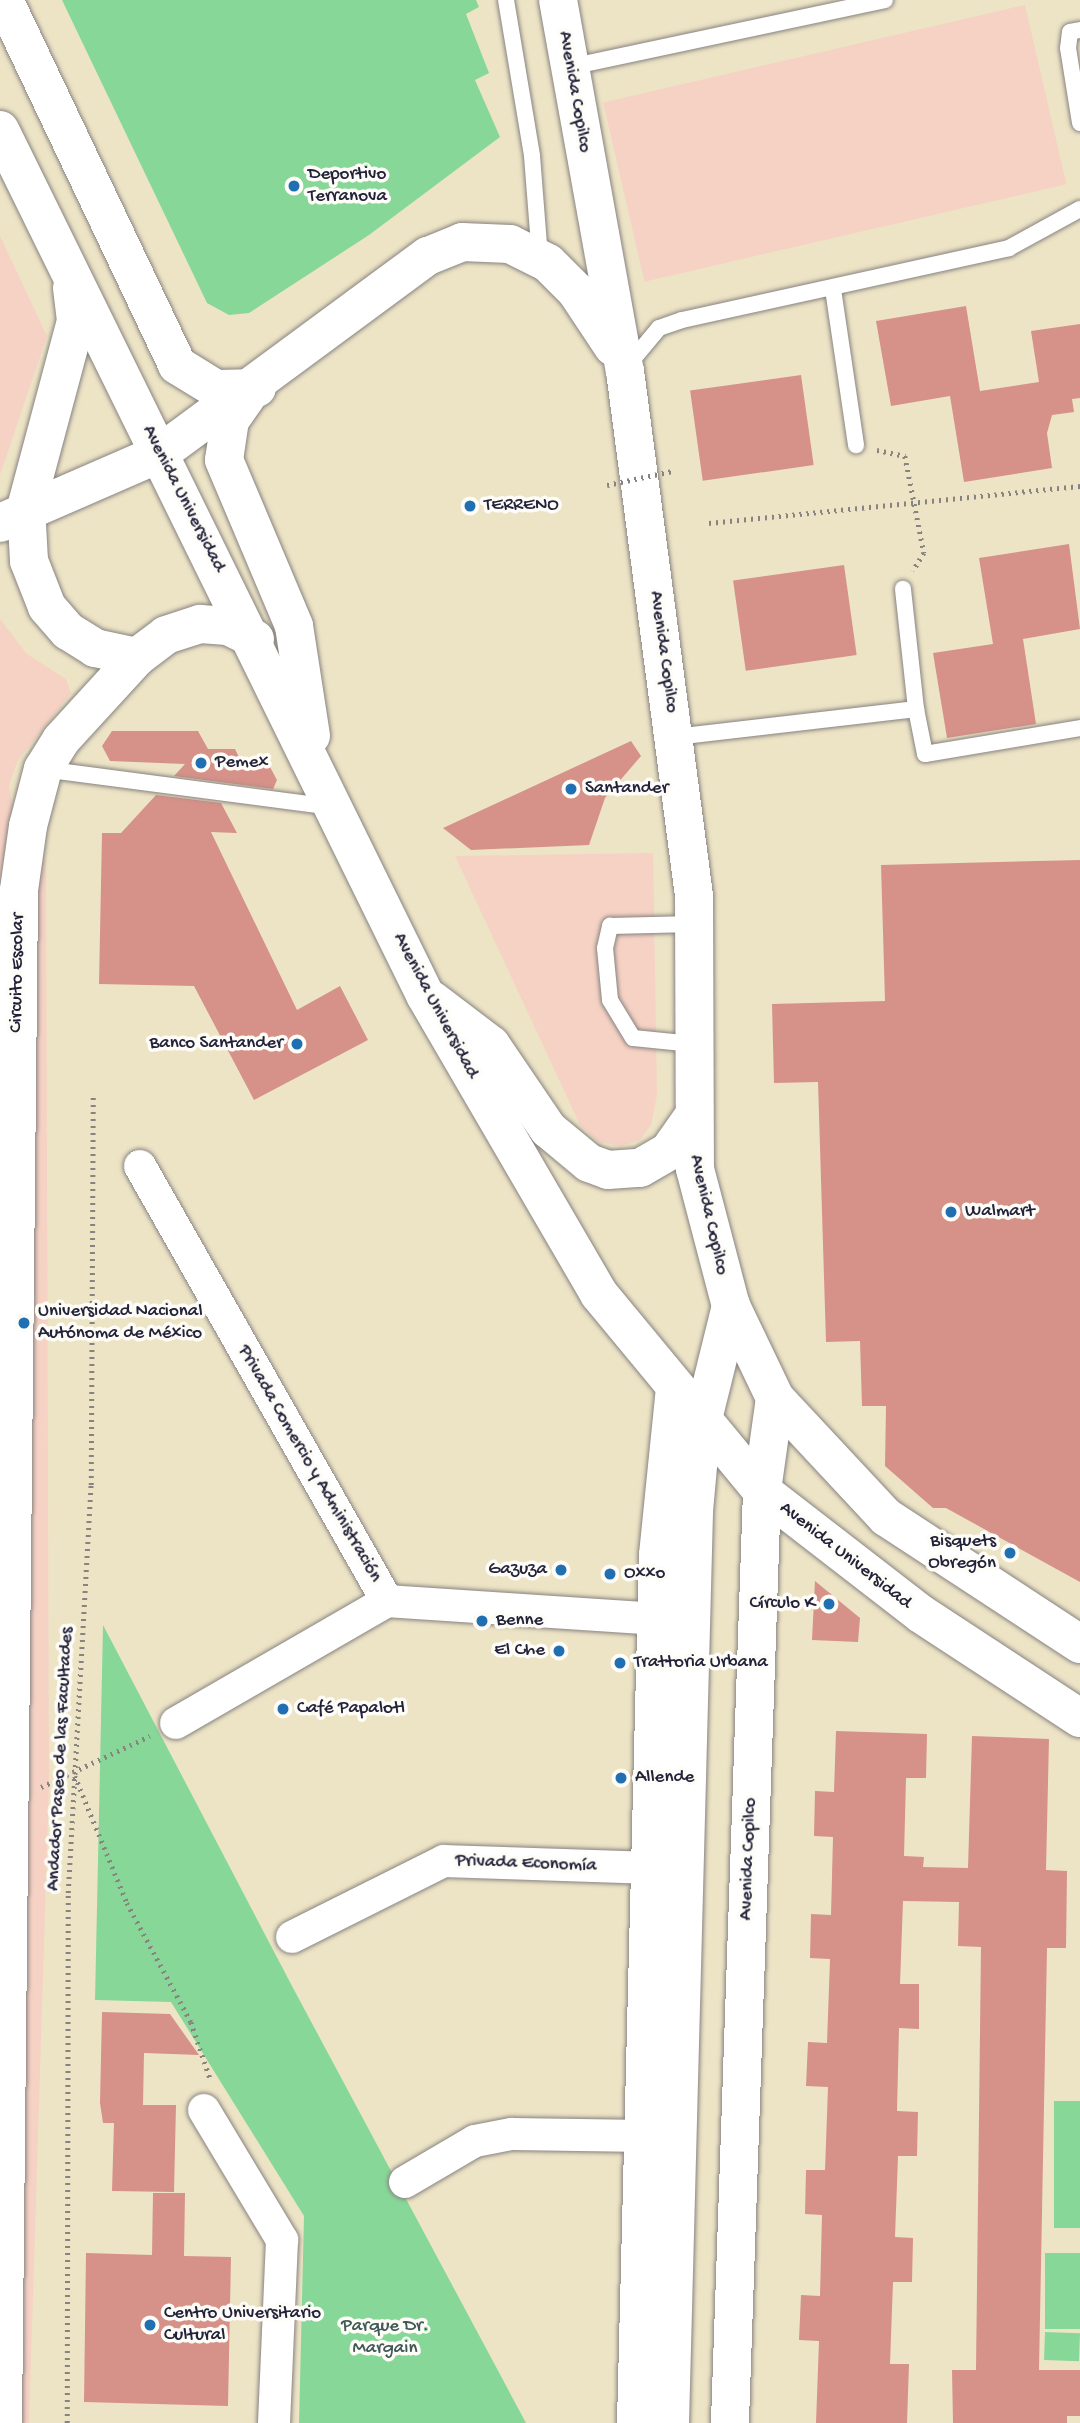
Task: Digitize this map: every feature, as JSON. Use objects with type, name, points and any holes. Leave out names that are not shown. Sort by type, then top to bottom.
[{"type":"main road","points":[[4,0],[177,365],[216,389],[257,388]]},
{"type":"main road","name":"Avenida Copilco","points":[[558,0],[625,371],[675,737],[695,924],[690,1121],[708,1232],[731,1306],[775,1398],[762,1491],[730,2423]]},
{"type":"main road","name":"Avenida Universidad","points":[[5,153],[255,639],[425,995],[599,1294],[702,1423],[762,1491],[920,1614],[1080,1718]]},
{"type":"main road","points":[[13,515],[159,454],[257,388],[440,249],[498,242],[540,258],[576,291],[625,371]]},
{"type":"main road","points":[[71,279],[76,321],[13,515],[47,607],[80,640],[137,657]]},
{"type":"main road","points":[[257,388],[230,420],[223,460],[294,626],[306,675],[312,759]]},
{"type":"main road","name":"Circuito Escolar","points":[[3,2423],[4,1947],[11,1795],[8,1094],[19,890],[43,769],[81,713],[137,657],[166,635],[200,624],[228,626],[255,639]]},
{"type":"main road","points":[[0,856],[19,890]]},
{"type":"main road","points":[[425,995],[491,1045],[548,1129],[589,1163],[608,1170],[640,1168],[669,1151],[690,1121]]},
{"type":"main road","points":[[670,2423],[691,1592],[702,1423],[731,1306]]},
{"type":"main road","points":[[636,2423],[646,2136],[657,1619],[675,1389]]},
{"type":"main road","points":[[775,1398],[886,1517],[1080,1644]]},
{"type":"street","name":"Privada Comercio y Administración","points":[[140,1166],[387,1601],[657,1619]]},
{"type":"street","points":[[176,1723],[387,1601]]},
{"type":"street","name":"Privada Economía","points":[[292,1937],[444,1861],[652,1868]]},
{"type":"street","points":[[207,2114],[282,2240],[274,2423]]},
{"type":"street","points":[[405,2182],[475,2141],[512,2134],[646,2136]]},
{"type":"lane","points":[[506,0],[532,156],[540,258]]},
{"type":"lane","points":[[570,67],[885,0]]},
{"type":"lane","points":[[1080,30],[1070,32],[1068,48],[1078,97],[1080,123]]},
{"type":"lane","points":[[625,371],[659,328],[1009,248],[1080,209]]},
{"type":"lane","points":[[833,289],[856,444]]},
{"type":"lane","points":[[902,589],[916,709],[925,754],[1080,728]]},
{"type":"lane","points":[[675,737],[916,709]]},
{"type":"lane","points":[[43,769],[336,808]]},
{"type":"lane","points":[[693,1044],[633,1038],[610,1000],[605,948],[610,926],[695,924]]},
{"type":"path","points":[[856,444],[905,456],[918,503],[923,553],[902,589]]},
{"type":"path","points":[[607,485],[673,471]]},
{"type":"path","points":[[709,523],[1080,486]]},
{"type":"path","name":"Andador Paseo de las Facultades","points":[[66,2423],[73,1777],[91,1485],[93,1097]]},
{"type":"path","points":[[11,1795],[73,1777],[176,1723]]},
{"type":"path","points":[[73,1777],[127,1903],[212,2067],[207,2114]]},
{"type":"shaded area","points":[[1025,5],[1066,184],[644,282],[603,102]]},
{"type":"shaded area","points":[[0,236],[47,336],[0,475]]},
{"type":"shaded area","name":"Universidad Nacional Autónoma de México","points":[[0,619],[27,654],[66,679],[71,693],[18,760],[9,785],[13,811],[46,862],[49,1785],[29,2423],[0,2423]]},
{"type":"shaded area","points":[[653,853],[657,1095],[651,1125],[640,1140],[621,1146],[599,1142],[580,1125],[455,856]]},
{"type":"green space","name":"Deportivo Terranova","points":[[62,0],[476,0],[479,7],[466,14],[489,73],[475,80],[500,137],[369,235],[249,313],[229,315],[207,303]]},
{"type":"green space","name":"Parque Dr. Margain","points":[[103,1625],[526,2423],[299,2423],[304,2216],[171,2002],[95,2000]]},
{"type":"green space","points":[[1054,2101],[1080,2101],[1080,2228],[1054,2228]]},
{"type":"green space","points":[[1045,2253],[1080,2253],[1080,2329],[1045,2329]]},
{"type":"green space","points":[[1045,2332],[1080,2333],[1079,2361],[1044,2360]]},
{"type":"building","points":[[966,306],[980,391],[1039,382],[1031,331],[1080,324],[1080,398],[1072,399],[1074,412],[1052,415],[1047,433],[1052,468],[964,482],[950,396],[891,406],[876,321]]},
{"type":"building","points":[[801,375],[814,465],[703,481],[690,391]]},
{"type":"building","points":[[1069,544],[1080,629],[1023,639],[1036,724],[947,738],[933,653],[993,644],[979,558]]},
{"type":"building","points":[[844,565],[857,655],[746,671],[733,581]]},
{"type":"building","name":"Pemex","points":[[112,731],[198,731],[208,749],[235,749],[243,765],[269,765],[277,780],[273,789],[174,776],[185,764],[110,761],[102,746]]},
{"type":"building","name":"Santander","points":[[631,741],[641,756],[605,798],[589,845],[471,850],[443,828]]},
{"type":"building","points":[[156,795],[221,803],[237,833],[211,832],[297,1010],[340,986],[368,1040],[254,1100],[194,986],[99,984],[102,833],[121,833]]},
{"type":"building","name":"Walmart","points":[[1080,860],[1080,1582],[946,1508],[933,1508],[885,1466],[886,1406],[862,1406],[860,1341],[826,1342],[818,1082],[774,1083],[772,1004],[885,1001],[881,865]]},
{"type":"building","name":"Círculo K","points":[[815,1581],[860,1618],[858,1642],[812,1640]]},
{"type":"building","points":[[836,1731],[927,1734],[926,1778],[906,1778],[904,1856],[924,1857],[923,1867],[968,1868],[972,1736],[1049,1739],[1046,1870],[1067,1871],[1066,1948],[1047,1948],[1039,2370],[1080,2370],[1080,2416],[1067,2416],[1067,2423],[953,2423],[952,2370],[976,2370],[981,1947],[958,1946],[959,1902],[903,1901],[900,1984],[919,1984],[919,2029],[899,2028],[897,2111],[918,2112],[917,2156],[898,2156],[895,2237],[913,2238],[912,2282],[893,2282],[890,2364],[909,2364],[907,2423],[816,2423],[819,2341],[799,2340],[801,2295],[820,2296],[822,2215],[805,2214],[806,2170],[825,2170],[828,2087],[806,2086],[808,2042],[827,2043],[830,1959],[810,1958],[811,1914],[831,1915],[833,1837],[814,1836],[815,1791],[834,1792]]},
{"type":"building","points":[[102,2012],[170,2014],[199,2055],[144,2053],[143,2105],[176,2105],[174,2192],[112,2191],[114,2123],[103,2123],[100,2103]]},
{"type":"building","points":[[153,2193],[185,2193],[184,2256],[231,2257],[228,2406],[84,2402],[86,2253],[152,2255]]},
{"type":"place","name":"Deportivo Terranova","points":[[294,186]]},
{"type":"place","name":"TERRENO","points":[[470,506]]},
{"type":"place","name":"Pemex","points":[[201,763]]},
{"type":"place","name":"Santander","points":[[571,789]]},
{"type":"place","name":"Banco Santander","points":[[297,1044]]},
{"type":"place","name":"Walmart","points":[[951,1212]]},
{"type":"place","name":"Universidad Nacional Autónoma de México","points":[[24,1323]]},
{"type":"place","name":"Bisquets Obregón","points":[[1010,1553]]},
{"type":"place","name":"Gazuza","points":[[561,1570]]},
{"type":"place","name":"Oxxo","points":[[610,1574]]},
{"type":"place","name":"Círculo K","points":[[829,1604]]},
{"type":"place","name":"Benne","points":[[482,1621]]},
{"type":"place","name":"El Che","points":[[559,1651]]},
{"type":"place","name":"Trattoria Urbana","points":[[620,1663]]},
{"type":"place","name":"Café Papalotl","points":[[283,1709]]},
{"type":"place","name":"Allende","points":[[621,1778]]},
{"type":"place","name":"Centro Universitario Cultural","points":[[150,2325]]}]
